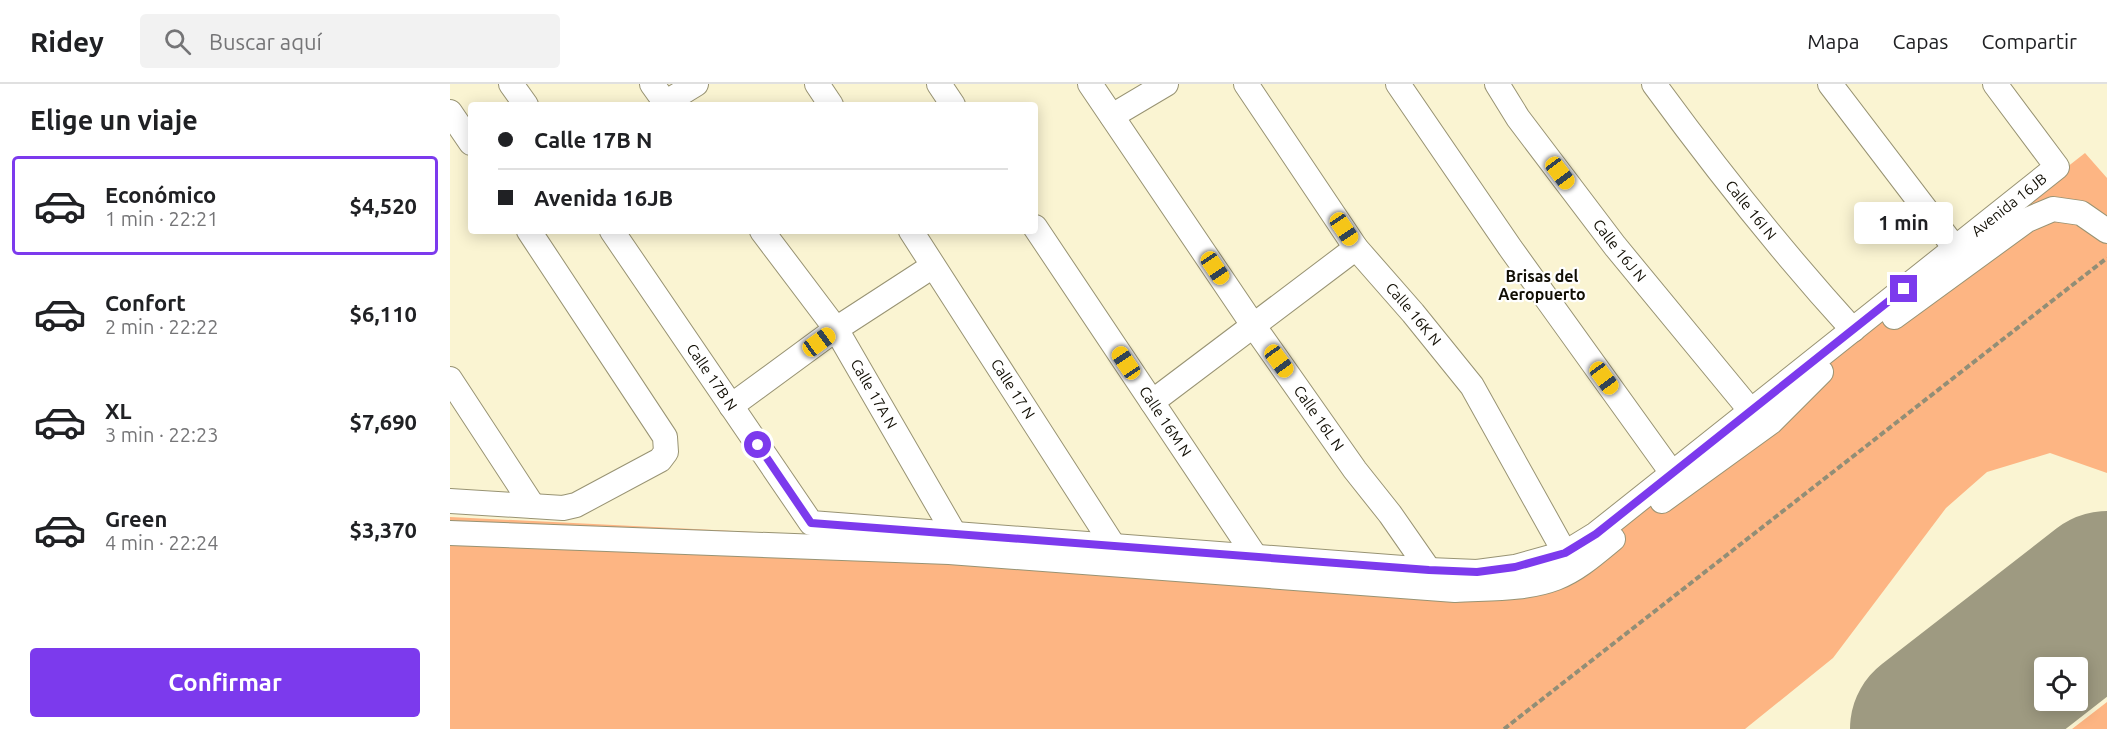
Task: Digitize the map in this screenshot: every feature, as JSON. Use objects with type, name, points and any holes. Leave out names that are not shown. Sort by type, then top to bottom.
[{"type":"street","points":[[511,84],[524,102]]},
{"type":"street","points":[[661,97],[696,84]]},
{"type":"street","points":[[939,84],[951,102]]},
{"type":"street","name":"Calle 16L N","points":[[1090,84],[1253,326],[1429,570]]},
{"type":"street","points":[[1112,116],[1166,84]]},
{"type":"street","name":"Calle 16K N","points":[[1246,84],[1356,248],[1413,313],[1472,386],[1565,553]]},
{"type":"street","points":[[1398,84],[1511,249],[1672,473]]},
{"type":"street","name":"Calle 16J N","points":[[1497,84],[1518,118],[1616,246],[1751,411]]},
{"type":"street","name":"Calle 16I N","points":[[1654,84],[1760,222],[1808,281],[1853,330]]},
{"type":"street","points":[[1830,84],[1955,248]]},
{"type":"street","name":"Avenida 16JB","points":[[811,523],[1477,572],[1515,567],[1565,553],[1596,534],[2057,167],[1995,84]]},
{"type":"street","points":[[450,112],[468,139]]},
{"type":"street","points":[[450,533],[949,552],[1455,590],[1531,585],[1557,578],[1595,554],[1675,491],[1771,422],[1822,371],[2027,220],[2054,209],[2081,213],[2107,231]]},
{"type":"street","name":"Calle 16M N","points":[[1038,231],[1255,556]]},
{"type":"street","points":[[450,501],[563,508],[576,505],[660,460],[666,452],[665,437],[531,234]]},
{"type":"street","name":"Calle 17B N","points":[[614,234],[811,523]]},
{"type":"street","name":"Calle 17A N","points":[[764,234],[837,329],[954,533]]},
{"type":"street","name":"Calle 17 N","points":[[913,234],[1113,545]]},
{"type":"street","points":[[1152,402],[1356,248]]},
{"type":"street","points":[[731,406],[837,329],[933,266]]},
{"type":"street","points":[[450,379],[533,506]]},
{"type":"path","points":[[1504,729],[2107,258]]},
{"type":"shaded area","points":[[2085,153],[2107,178],[2107,473],[2050,453],[1987,472],[1946,508],[1833,658],[1745,729],[450,729],[450,517],[854,537],[1303,567],[1568,557]]},
{"type":"shaded area","points":[[2107,702],[2107,729],[2072,729]]},
{"type":"runway","points":[[1932,729],[2107,593]]},
{"type":"district","name":"Brisas del Aeropuerto","points":[[1542,285]]},
{"type":"route","points":[[758,445],[811,523],[1429,570],[1477,572],[1515,567],[1565,553],[1596,534],[1904,289]]}]
